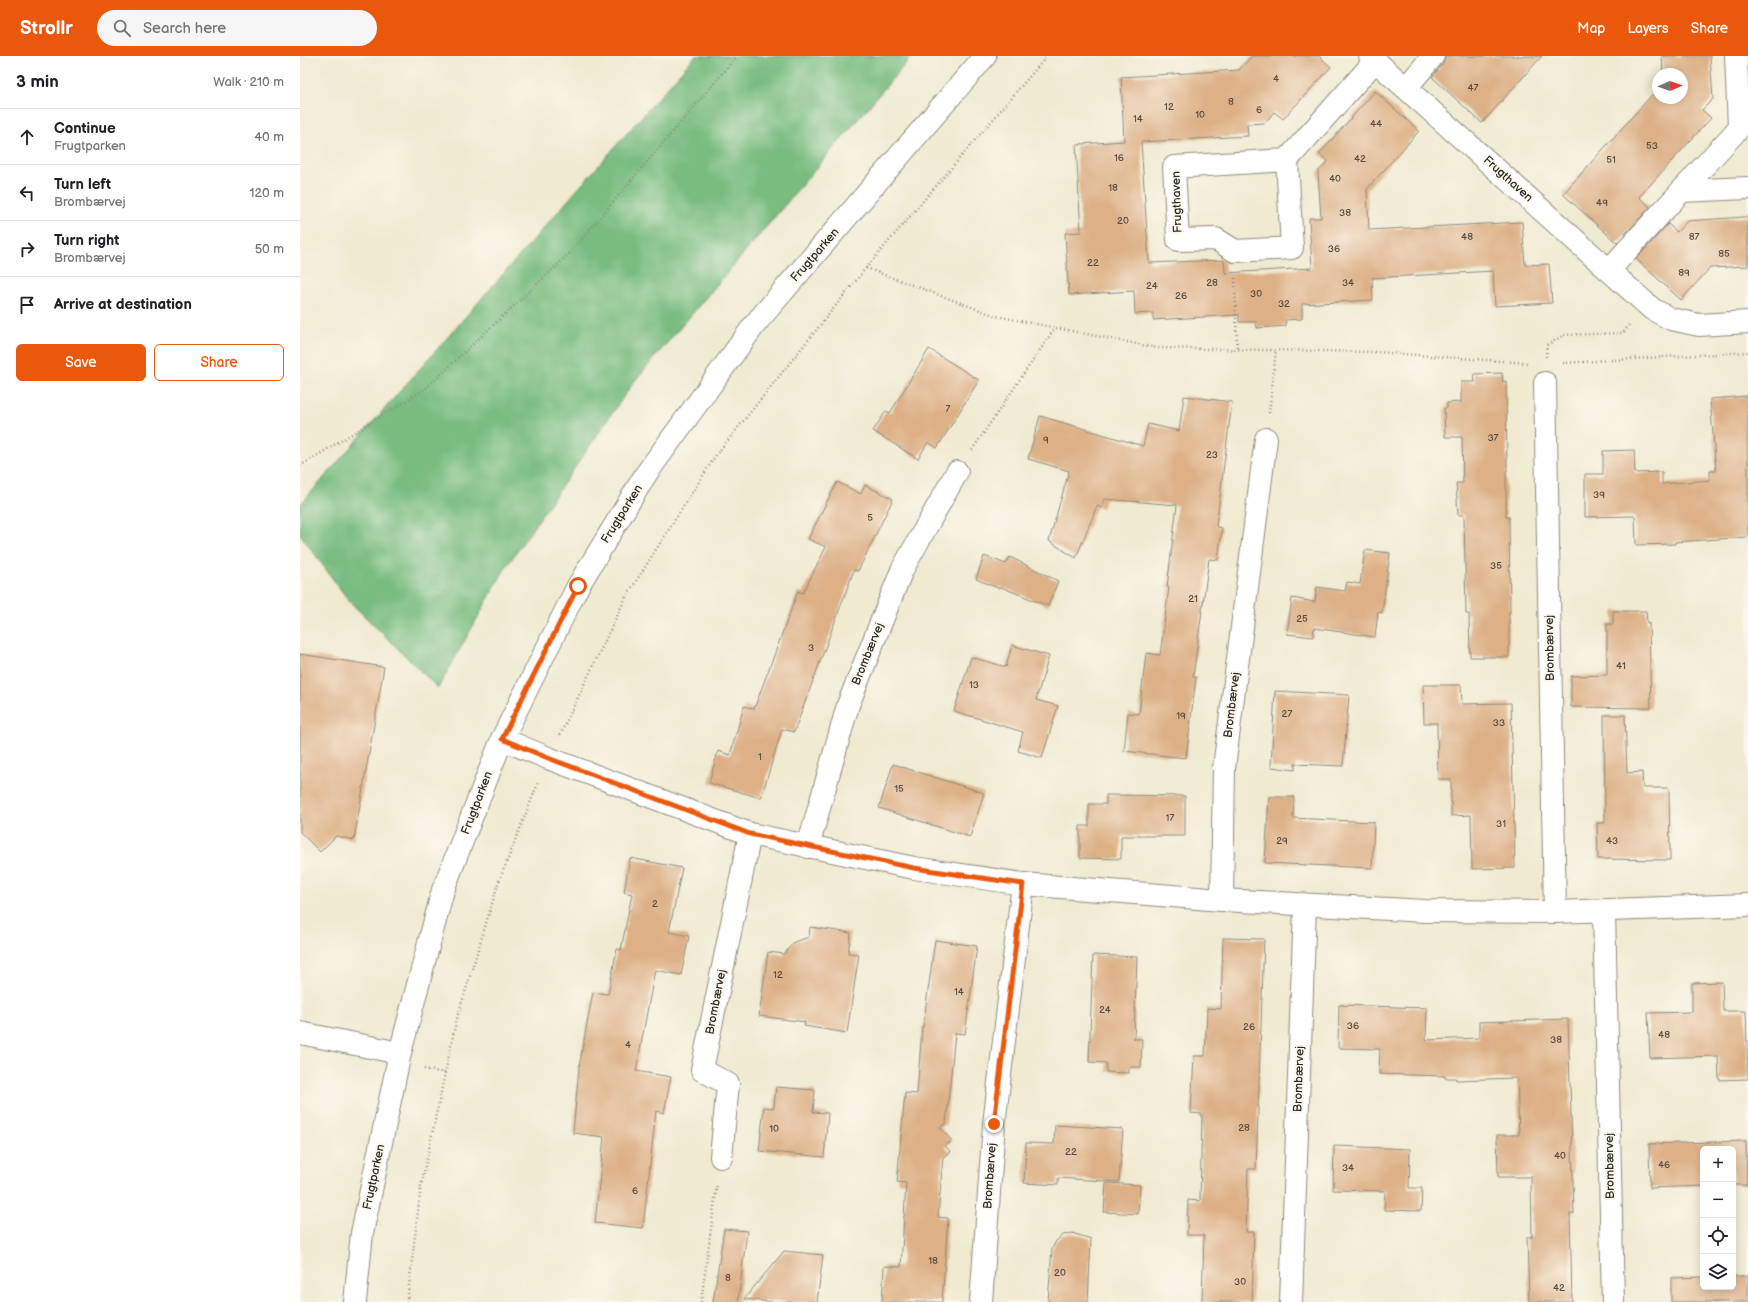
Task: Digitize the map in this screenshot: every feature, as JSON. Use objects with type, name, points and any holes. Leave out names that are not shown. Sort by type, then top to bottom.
[{"type":"street","name":"Frugtparken","points":[[355,1302],[362,1233],[400,1053],[443,890],[502,739],[578,586],[646,474],[756,324],[985,56]]},
{"type":"street","points":[[1406,88],[1433,56]]},
{"type":"street","points":[[1609,270],[1740,128],[1736,56]]},
{"type":"street","name":"Frugthaven","points":[[1235,251],[1216,239],[1178,240],[1174,167],[1287,160],[1372,59],[1652,308],[1671,319],[1699,325],[1748,322]]},
{"type":"street","points":[[1235,251],[1292,248],[1287,160]]},
{"type":"street","points":[[1681,191],[1748,188]]},
{"type":"street","name":"Brombærvej","points":[[1545,373],[1555,912]]},
{"type":"street","name":"Brombærvej","points":[[1222,900],[1224,768],[1266,439]]},
{"type":"street","name":"Brombærvej","points":[[808,847],[848,705],[902,570],[957,472]]},
{"type":"street","points":[[502,739],[548,758],[750,834],[914,868],[1023,884],[1222,900],[1425,911],[1555,912],[1748,905]]},
{"type":"street","name":"Brombærvej","points":[[721,1157],[728,1084],[702,1070],[750,834]]},
{"type":"street","name":"Brombærvej","points":[[981,1302],[994,1124],[1023,884]]},
{"type":"street","name":"Brombærvej","points":[[1291,1302],[1305,905]]},
{"type":"street","name":"Brombærvej","points":[[1604,911],[1613,1302]]},
{"type":"street","points":[[300,1033],[400,1053]]},
{"type":"path","points":[[300,466],[425,389],[568,254],[737,56]]},
{"type":"path","points":[[407,1302],[421,1186],[456,1022],[498,884],[548,758],[626,597],[716,455],[866,268],[1048,56]]},
{"type":"path","points":[[1235,251],[1237,350]]},
{"type":"path","points":[[866,268],[996,316],[1157,348],[1375,352],[1545,373],[1748,352]]},
{"type":"path","points":[[1545,373],[1546,345],[1564,335],[1623,333],[1644,301]]},
{"type":"path","points":[[957,472],[1055,328]]},
{"type":"path","points":[[1266,439],[1276,350]]},
{"type":"path","points":[[701,1302],[721,1157]]},
{"type":"green space","points":[[695,56],[912,56],[633,383],[506,567],[438,688],[349,601],[300,534],[300,505]]},
{"type":"building","points":[[1252,56],[1319,56],[1331,67],[1283,119],[1274,112],[1265,123],[1247,124],[1248,136],[1141,142],[1149,263],[1224,260],[1225,273],[1312,268],[1309,218],[1321,218],[1318,172],[1328,161],[1319,154],[1375,91],[1419,131],[1367,189],[1369,230],[1522,222],[1525,265],[1549,264],[1552,303],[1495,306],[1493,271],[1372,278],[1373,300],[1302,304],[1302,319],[1285,320],[1286,326],[1257,328],[1256,322],[1239,322],[1239,315],[1153,320],[1153,313],[1135,314],[1134,291],[1069,295],[1065,233],[1081,232],[1076,145],[1124,141],[1121,77],[1239,70]]},
{"type":"building","points":[[1445,56],[1542,56],[1482,123],[1432,77],[1443,64]]},
{"type":"building","points":[[1662,56],[1710,56],[1713,99],[1702,110],[1711,118],[1639,197],[1650,207],[1617,243],[1563,194],[1652,95],[1652,104],[1688,104],[1688,68],[1663,68]]},
{"type":"building","points":[[1748,217],[1748,266],[1710,268],[1681,300],[1636,259],[1668,224],[1677,232],[1687,221]]},
{"type":"building","points":[[929,349],[979,380],[937,448],[928,442],[918,459],[873,431],[886,411],[890,413]]},
{"type":"building","points":[[1502,373],[1503,382],[1506,381],[1506,517],[1509,517],[1509,657],[1470,657],[1469,614],[1466,614],[1464,515],[1458,515],[1456,483],[1463,483],[1462,437],[1445,437],[1444,408],[1447,408],[1447,403],[1461,402],[1461,382],[1475,382],[1474,374]]},
{"type":"building","points":[[1184,396],[1232,402],[1216,527],[1222,528],[1218,560],[1209,559],[1193,677],[1196,677],[1186,758],[1124,751],[1128,713],[1139,714],[1146,653],[1160,655],[1169,587],[1167,587],[1177,505],[1105,499],[1102,508],[1097,506],[1076,558],[1049,541],[1069,471],[1028,459],[1040,416],[1143,446],[1148,424],[1179,431]]},
{"type":"building","points":[[1748,396],[1748,537],[1675,542],[1675,544],[1636,545],[1635,516],[1585,517],[1585,474],[1603,474],[1603,451],[1634,450],[1635,473],[1662,472],[1662,484],[1710,480],[1710,471],[1716,471],[1710,399]]},
{"type":"building","points":[[837,482],[861,494],[865,485],[893,499],[858,571],[854,570],[794,732],[782,729],[761,798],[709,783],[718,751],[730,755],[744,706],[754,709],[798,591],[803,593],[826,547],[808,539]]},
{"type":"building","points":[[1365,550],[1390,553],[1382,613],[1378,612],[1375,637],[1314,628],[1313,637],[1287,634],[1292,598],[1315,602],[1317,587],[1345,591],[1347,582],[1360,584]]},
{"type":"building","points":[[984,556],[1006,564],[1010,557],[1058,581],[1048,606],[1001,587],[998,588],[976,579]]},
{"type":"building","points":[[1613,611],[1646,611],[1647,623],[1649,623],[1651,708],[1571,707],[1571,676],[1607,675],[1607,624],[1613,624]]},
{"type":"building","points":[[1012,645],[1049,656],[1036,700],[1058,706],[1042,758],[1018,751],[1023,732],[954,711],[971,657],[1006,667]]},
{"type":"building","points":[[300,654],[384,667],[354,840],[336,836],[320,852],[300,832]]},
{"type":"building","points":[[1423,685],[1461,685],[1462,704],[1511,703],[1515,868],[1472,869],[1471,815],[1451,816],[1451,779],[1438,779],[1437,723],[1424,723]]},
{"type":"building","points":[[1275,691],[1349,695],[1343,766],[1295,764],[1295,770],[1271,767]]},
{"type":"building","points":[[1604,715],[1625,715],[1627,773],[1642,772],[1643,788],[1669,788],[1670,860],[1598,859],[1597,823],[1605,823]]},
{"type":"building","points":[[893,764],[984,793],[970,837],[879,808]]},
{"type":"building","points":[[1106,795],[1185,796],[1185,836],[1121,836],[1121,859],[1080,858],[1080,826],[1089,826],[1089,804],[1106,804]]},
{"type":"building","points":[[1269,797],[1294,797],[1293,818],[1374,822],[1372,868],[1265,863]]},
{"type":"building","points":[[630,858],[682,868],[669,932],[689,936],[681,975],[655,970],[636,1071],[671,1077],[664,1113],[656,1111],[643,1228],[595,1223],[604,1137],[573,1133],[579,1067],[593,992],[608,994],[617,949],[621,950],[632,894],[624,892]]},
{"type":"building","points":[[810,927],[851,933],[848,953],[859,954],[847,1033],[804,1026],[805,1022],[759,1016],[768,952],[784,954],[794,942],[809,937]]},
{"type":"building","points":[[1223,938],[1264,939],[1256,1169],[1248,1169],[1246,1232],[1254,1232],[1252,1302],[1202,1302],[1204,1235],[1187,1235],[1188,1200],[1200,1201],[1202,1114],[1191,1113],[1194,1056],[1205,1056],[1207,1008],[1221,1009]]},
{"type":"building","points":[[935,940],[977,946],[965,1034],[955,1033],[946,1124],[940,1127],[952,1141],[945,1146],[951,1152],[943,1157],[938,1217],[948,1218],[942,1302],[882,1302],[884,1266],[901,1267],[906,1183],[897,1182],[905,1093],[917,1094],[922,1027]]},
{"type":"building","points":[[1093,955],[1137,957],[1134,1039],[1142,1039],[1141,1067],[1129,1067],[1129,1073],[1106,1072],[1106,1063],[1089,1062]]},
{"type":"building","points":[[1722,982],[1723,1011],[1746,1011],[1748,1079],[1719,1080],[1718,1056],[1650,1058],[1648,1013],[1692,1012],[1692,983]]},
{"type":"building","points":[[1339,1005],[1427,1008],[1426,1040],[1479,1038],[1479,1022],[1568,1019],[1574,1214],[1570,1214],[1572,1302],[1529,1302],[1527,1237],[1532,1237],[1531,1177],[1498,1177],[1497,1135],[1519,1135],[1517,1078],[1456,1080],[1456,1078],[1445,1078],[1445,1076],[1379,1074],[1380,1049],[1338,1048]]},
{"type":"building","points":[[776,1087],[815,1090],[813,1112],[828,1113],[824,1157],[759,1151],[764,1107],[774,1108]]},
{"type":"building","points":[[1055,1125],[1123,1129],[1119,1182],[1058,1178],[1058,1185],[1024,1183],[1026,1143],[1054,1144]]},
{"type":"building","points":[[1746,1141],[1747,1185],[1736,1185],[1736,1146],[1700,1146],[1700,1186],[1650,1188],[1649,1144]]},
{"type":"building","points":[[1334,1146],[1410,1149],[1409,1188],[1422,1188],[1421,1211],[1384,1210],[1385,1191],[1333,1190]]},
{"type":"building","points":[[1106,1183],[1140,1185],[1138,1214],[1104,1212]]},
{"type":"building","points":[[724,1229],[747,1231],[738,1302],[713,1302]]},
{"type":"building","points":[[1072,1233],[1091,1239],[1088,1302],[1048,1302],[1052,1249],[1056,1241],[1063,1235]]},
{"type":"building","points":[[784,1251],[823,1255],[817,1302],[771,1302],[744,1299]]},
{"type":"building","points":[[1736,1276],[1748,1276],[1748,1302],[1671,1302],[1671,1278],[1700,1277],[1700,1290],[1736,1290]]},
{"type":"route","points":[[578,586],[502,739],[548,758],[750,834],[914,868],[1023,884],[994,1124]]}]
